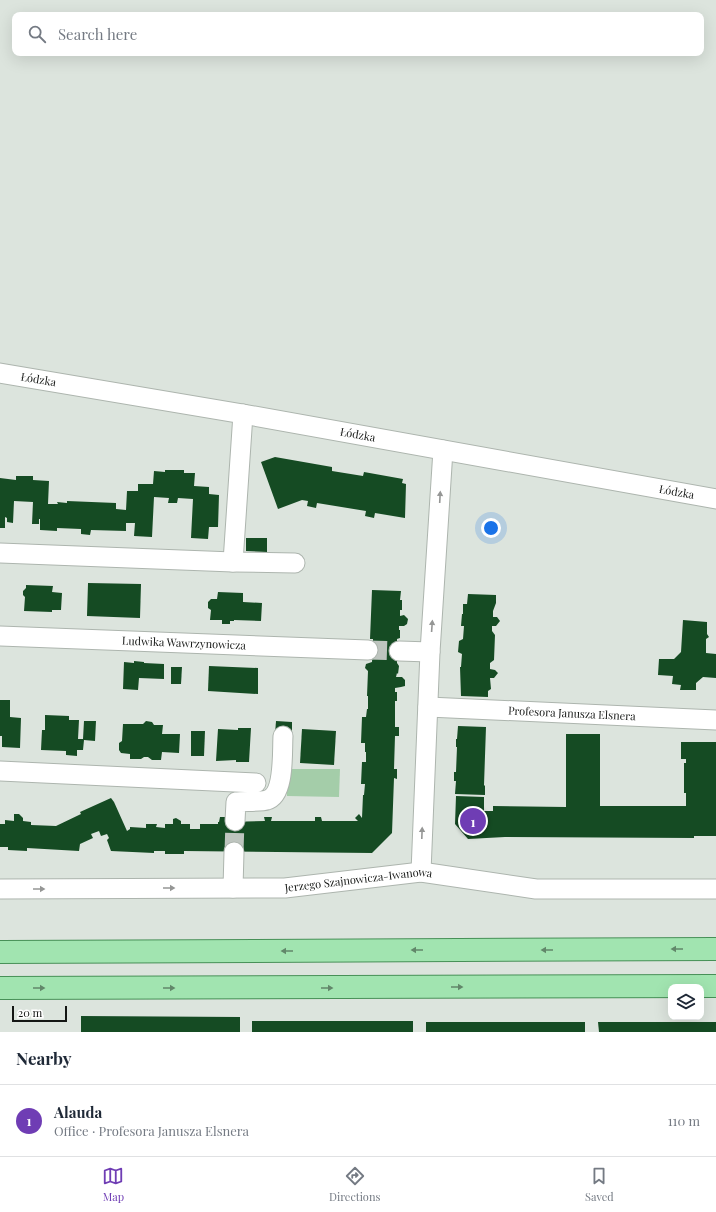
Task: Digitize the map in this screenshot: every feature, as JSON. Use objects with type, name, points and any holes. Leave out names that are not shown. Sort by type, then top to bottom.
[{"type":"main road","points":[[0,952],[716,949]]},
{"type":"main road","points":[[0,988],[716,986]]},
{"type":"street","name":"Łódzka","points":[[0,373],[243,414],[716,499]]},
{"type":"street","points":[[233,562],[243,414]]},
{"type":"street","points":[[420,872],[430,652],[443,450]]},
{"type":"street","points":[[0,553],[295,563]]},
{"type":"street","name":"Ludwika Wawrzynowicza","points":[[0,636],[368,650]]},
{"type":"street","points":[[399,651],[430,652]]},
{"type":"street","name":"Profesora Janusza Elsnera","points":[[428,707],[716,720]]},
{"type":"street","points":[[235,821],[236,802],[267,800],[275,795],[281,778],[283,736]]},
{"type":"street","points":[[0,771],[256,783]]},
{"type":"street","points":[[233,888],[234,852]]},
{"type":"street","name":"Jerzego Szajnowicza-Iwanowa","points":[[0,889],[285,888],[420,872],[536,889],[716,889]]},
{"type":"green space","points":[[287,769],[340,769],[339,797],[287,796]]},
{"type":"building","points":[[275,457],[332,467],[332,471],[363,476],[364,472],[403,479],[402,483],[406,484],[405,518],[375,513],[374,518],[365,516],[366,511],[317,503],[316,508],[307,506],[308,501],[302,500],[278,509],[261,462]]},
{"type":"building","points":[[165,470],[184,470],[184,473],[195,473],[194,486],[209,487],[209,494],[219,495],[218,527],[209,527],[208,539],[191,538],[193,499],[178,498],[177,503],[168,503],[169,498],[154,497],[152,537],[134,536],[135,523],[126,523],[126,531],[91,530],[90,535],[81,534],[81,529],[57,528],[57,531],[40,530],[40,519],[39,524],[32,524],[33,502],[14,501],[13,523],[7,522],[7,518],[5,517],[5,528],[0,528],[0,478],[16,480],[16,476],[33,476],[33,480],[49,481],[48,504],[58,504],[57,502],[67,503],[67,501],[116,503],[116,509],[126,510],[127,491],[138,491],[138,484],[153,484],[154,471],[165,472]]},
{"type":"building","points":[[246,538],[267,538],[267,552],[246,551]]},
{"type":"building","points":[[88,583],[141,584],[140,618],[87,616]]},
{"type":"building","points":[[26,585],[53,586],[52,592],[62,593],[61,610],[52,610],[52,612],[24,611],[25,597],[23,595],[23,591],[26,588]]},
{"type":"building","points":[[372,590],[401,591],[400,600],[402,600],[402,610],[400,610],[400,616],[404,615],[408,619],[407,624],[404,626],[399,626],[400,638],[397,639],[397,663],[399,666],[396,677],[402,677],[405,680],[405,686],[395,688],[395,692],[397,692],[397,701],[395,701],[395,727],[399,727],[399,736],[395,736],[394,769],[397,769],[397,779],[394,778],[392,833],[372,853],[184,851],[184,854],[165,854],[165,851],[154,851],[154,853],[111,851],[107,840],[109,838],[107,834],[101,836],[99,831],[91,834],[93,838],[80,844],[79,851],[27,848],[27,851],[8,850],[8,847],[0,847],[0,824],[5,824],[5,820],[14,821],[14,814],[19,814],[23,818],[23,821],[31,822],[31,825],[56,826],[81,814],[80,812],[111,798],[127,831],[130,827],[146,828],[146,824],[157,824],[156,827],[165,828],[165,824],[173,824],[173,819],[176,818],[181,821],[181,824],[190,824],[190,829],[200,829],[200,824],[218,824],[220,817],[226,817],[226,822],[265,821],[264,817],[272,817],[271,821],[315,821],[315,817],[321,817],[322,821],[358,821],[355,818],[359,814],[362,818],[365,784],[361,784],[362,762],[366,762],[366,752],[365,743],[361,743],[362,717],[366,717],[368,709],[368,671],[365,668],[366,664],[372,662],[373,639],[370,639]]},
{"type":"building","points":[[218,592],[243,593],[243,602],[262,603],[261,621],[234,620],[230,621],[230,624],[222,624],[222,620],[210,620],[211,610],[208,608],[208,602],[211,599],[217,599]]},
{"type":"building","points":[[468,594],[496,595],[493,617],[497,617],[500,621],[496,626],[492,626],[492,631],[495,635],[494,660],[490,663],[490,669],[495,670],[498,673],[494,678],[490,678],[491,689],[488,691],[488,697],[461,696],[460,667],[462,654],[458,652],[459,641],[463,639],[464,626],[461,626],[463,604],[467,604]]},
{"type":"building","points":[[683,620],[707,622],[707,634],[709,637],[706,639],[706,653],[716,654],[716,678],[703,677],[696,683],[696,690],[680,690],[681,685],[672,684],[673,676],[658,675],[659,659],[674,659],[681,652]]},
{"type":"building","points":[[134,661],[164,664],[164,679],[139,678],[138,690],[123,689],[124,662],[134,663]]},
{"type":"building","points":[[209,666],[258,668],[258,694],[208,691]]},
{"type":"building","points":[[171,667],[182,667],[181,684],[171,684]]},
{"type":"building","points":[[0,700],[10,700],[10,717],[21,718],[20,748],[2,747],[2,736],[0,736]]},
{"type":"building","points":[[45,715],[69,716],[69,720],[79,720],[78,739],[83,739],[84,721],[96,721],[95,741],[84,740],[83,750],[77,750],[77,756],[66,755],[66,751],[41,750],[42,730],[45,730]]},
{"type":"building","points":[[146,721],[152,722],[154,725],[163,725],[162,734],[180,734],[179,753],[162,752],[161,760],[152,760],[148,757],[141,759],[130,759],[130,754],[121,753],[119,750],[119,743],[122,741],[123,724],[143,724]]},
{"type":"building","points":[[276,721],[292,722],[292,735],[275,734]]},
{"type":"building","points":[[458,726],[486,727],[485,795],[455,794],[456,781],[454,781],[454,772],[456,772],[456,739]]},
{"type":"building","points":[[238,728],[251,728],[249,762],[236,762],[236,760],[216,761],[218,729],[238,730]]},
{"type":"building","points":[[302,729],[336,731],[334,765],[300,763]]},
{"type":"building","points":[[191,731],[205,731],[204,756],[191,756]]},
{"type":"building","points":[[566,734],[600,734],[600,806],[686,806],[686,793],[684,793],[684,763],[686,763],[686,759],[681,759],[681,742],[716,742],[716,836],[694,836],[694,838],[505,837],[468,839],[455,824],[456,796],[484,797],[484,811],[493,811],[493,806],[566,807]]},
{"type":"building","points":[[81,1016],[240,1017],[240,1032],[81,1032]]},
{"type":"building","points":[[252,1021],[413,1021],[413,1032],[252,1032]]},
{"type":"building","points":[[426,1022],[585,1022],[585,1032],[426,1032]]},
{"type":"building","points":[[598,1022],[716,1022],[716,1032],[599,1032]]},
{"type":"tunnel","points":[[368,650],[399,651]]},
{"type":"tunnel","points":[[234,852],[235,821]]},
{"type":"place","name":"Alauda","points":[[473,821]]}]
